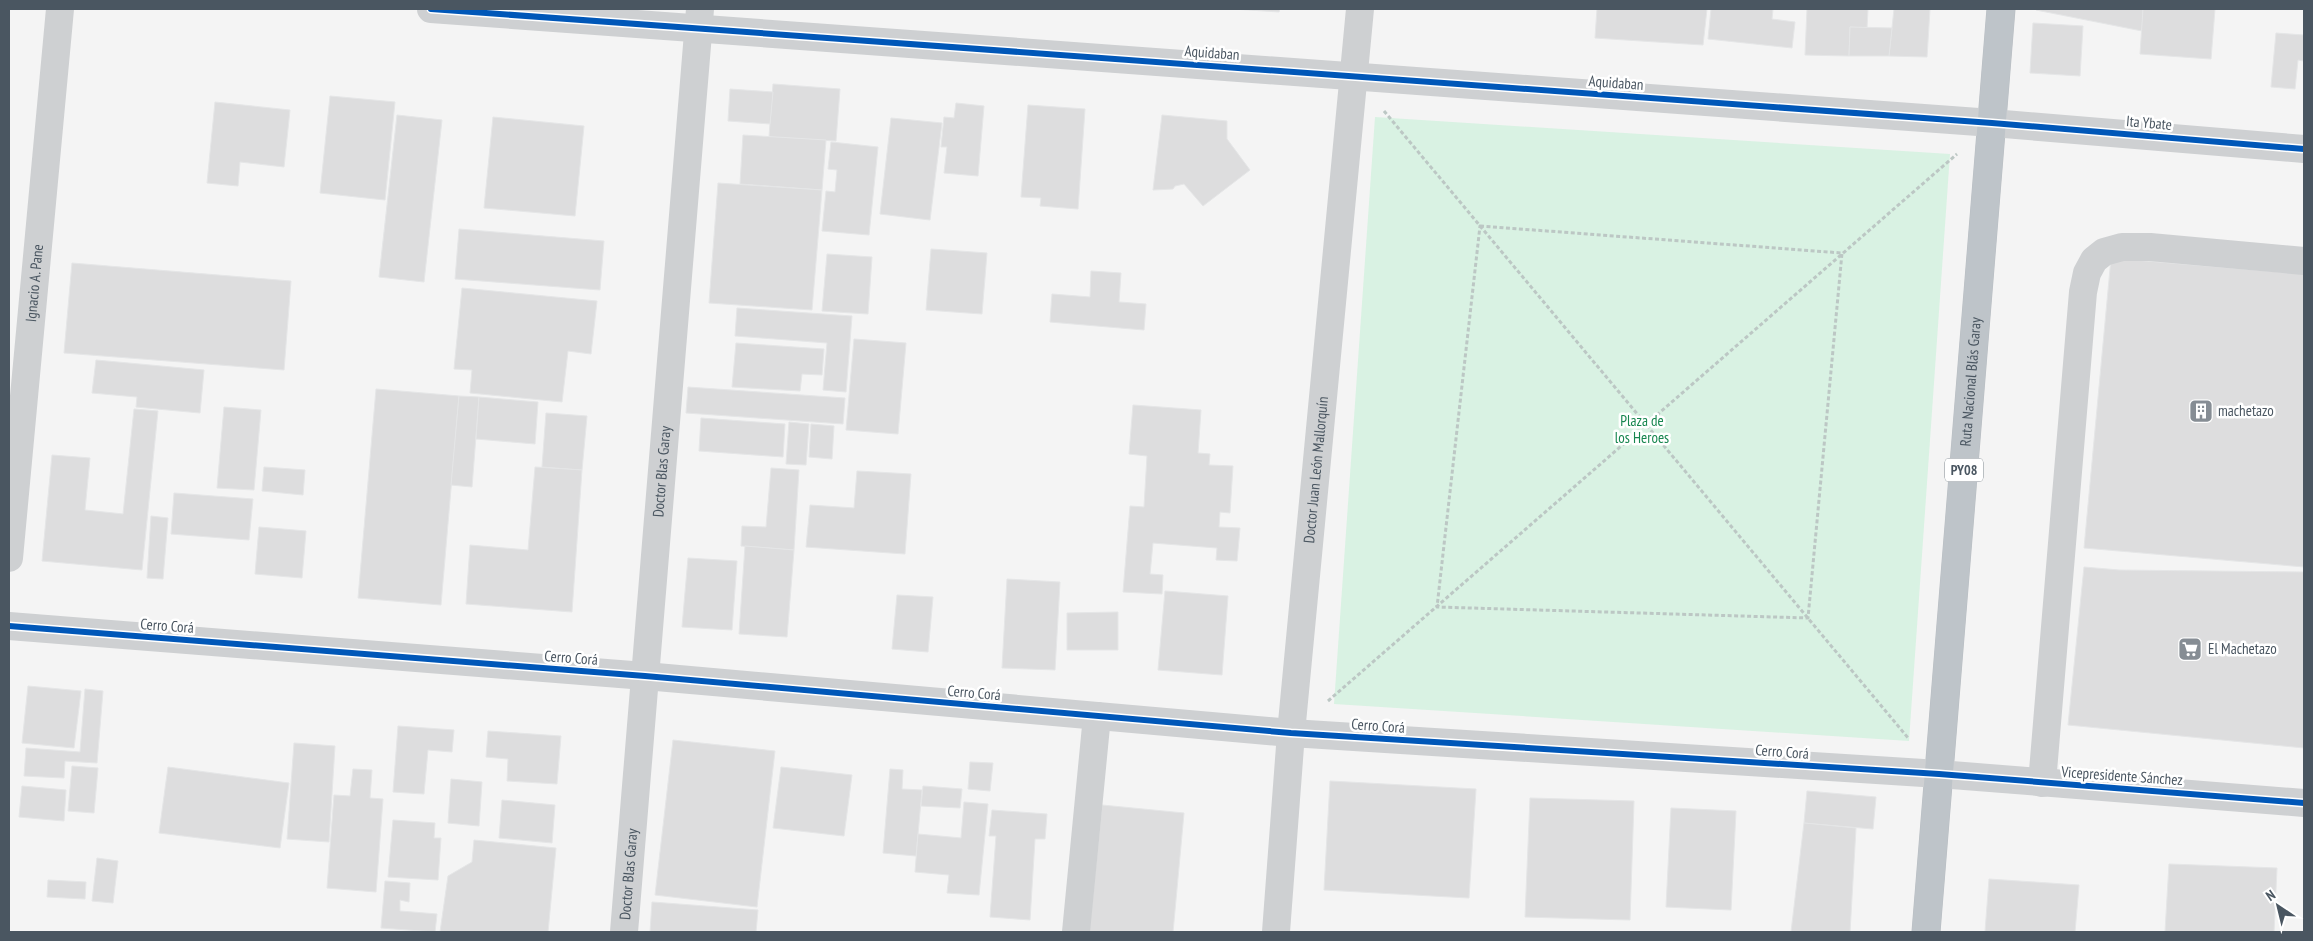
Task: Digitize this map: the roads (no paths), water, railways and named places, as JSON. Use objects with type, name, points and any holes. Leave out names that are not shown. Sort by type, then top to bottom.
[{"type":"highway","name":"Ruta Nacional Blás Garay","points":[[1926,932],[2001,9]]},
{"type":"street","name":"Ignacio A. Pane","points":[[9,558],[60,9]]},
{"type":"street","name":"Aquidaban","points":[[431,9],[700,18],[1355,76],[1992,123]]},
{"type":"street","name":"Doctor Juan León Mallorquín","points":[[1276,932],[1291,733],[1360,9]]},
{"type":"street","name":"Doctor Blas Garay","points":[[624,932],[700,18]]},
{"type":"street","name":"Ita Ybate","points":[[1992,123],[2304,149]]},
{"type":"street","points":[[2042,782],[2084,292],[2088,273],[2094,260],[2104,252],[2122,247],[2150,247],[2304,261]]},
{"type":"street","name":"Cerro Corá","points":[[9,626],[645,676],[1291,733],[1939,774]]},
{"type":"street","points":[[1076,932],[1098,716]]},
{"type":"street","name":"Vicepresidente Sánchez","points":[[1939,774],[2304,803]]},
{"type":"place","name":"machetazo","points":[[2201,411]]},
{"type":"place","name":"El Machetazo","points":[[2190,649]]},
{"type":"park label","name":"Plaza de los Heroes","points":[[1642,430]]}]
